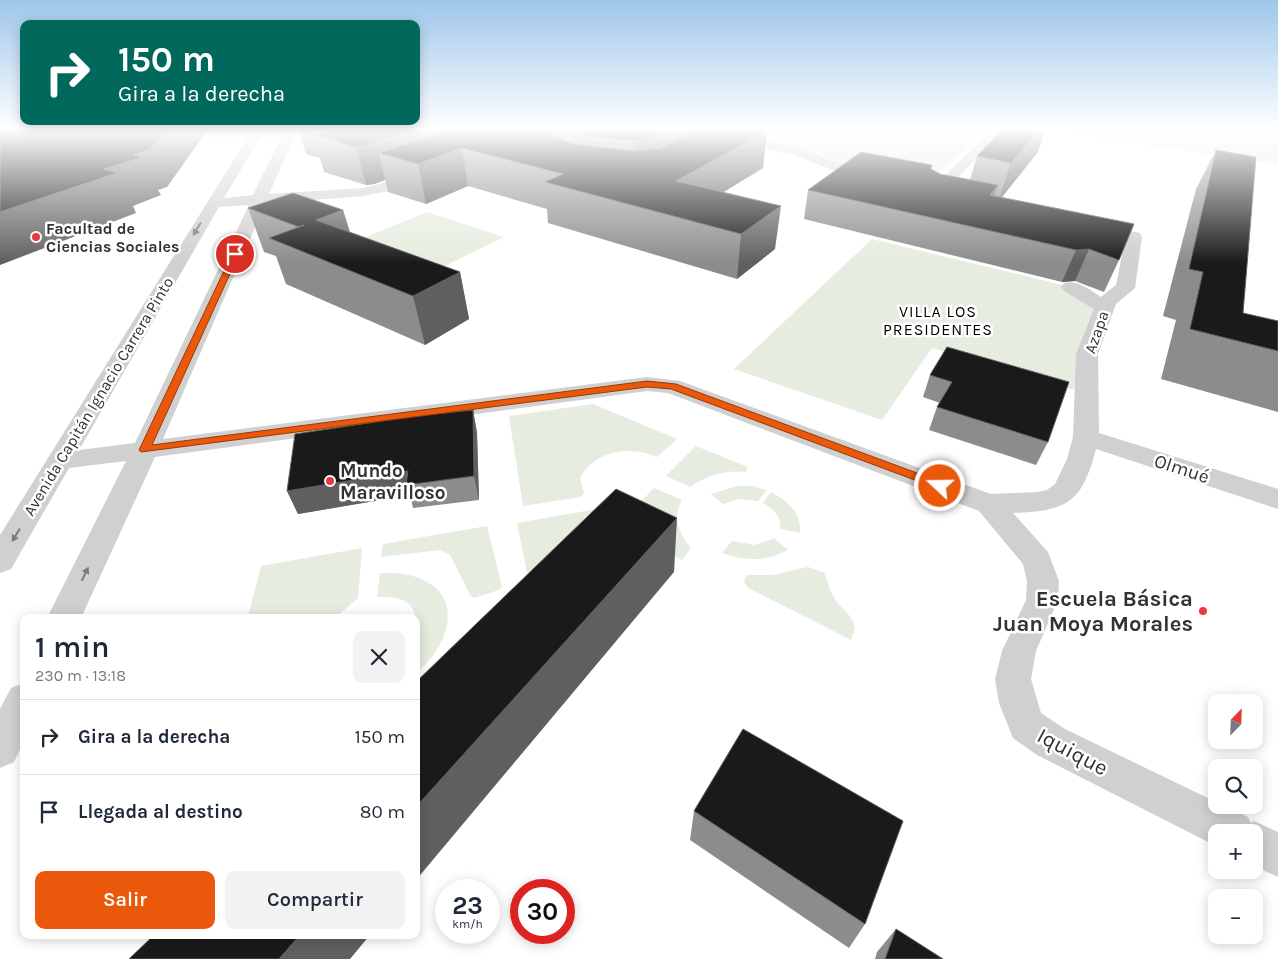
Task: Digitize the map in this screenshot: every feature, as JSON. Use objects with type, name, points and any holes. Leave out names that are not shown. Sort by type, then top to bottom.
[{"type":"street","name":"Avenida Capitán Ignacio Carrera Pinto","points":[[0,561],[231,174]]},
{"type":"street","points":[[66,614],[271,174]]},
{"type":"street","points":[[213,203],[376,190],[422,174]]},
{"type":"street","points":[[869,174],[892,179]]},
{"type":"street","points":[[952,199],[933,195],[953,174]]},
{"type":"street","points":[[924,185],[939,188]]},
{"type":"street","name":"Azapa","points":[[989,504],[1031,503],[1056,498],[1066,489],[1080,459],[1086,437],[1087,354],[1104,307],[1112,297],[1125,288],[1134,237],[1077,225]]},
{"type":"street","points":[[1071,287],[1104,307]]},
{"type":"street","points":[[60,461],[647,384],[672,386],[989,504]]},
{"type":"street","name":"Olmué","points":[[1086,437],[1278,499]]},
{"type":"street","name":"Iquique","points":[[989,504],[1037,560],[1043,581],[1042,600],[1019,651],[1014,678],[1018,703],[1026,725],[1051,742],[1217,824]]},
{"type":"street","points":[[0,749],[20,708]]},
{"type":"street","points":[[1263,848],[1278,855]]},
{"type":"shaded area","points":[[427,212],[504,237],[432,272],[354,242]]},
{"type":"shaded area","points":[[872,239],[1062,285],[1097,309],[1081,352],[1074,390],[932,348],[882,420],[734,369]]},
{"type":"shaded area","points":[[593,404],[677,439],[657,457],[646,453],[625,451],[614,452],[595,461],[580,478],[584,493],[581,497],[523,506],[509,416]]},
{"type":"shaded area","points":[[696,446],[748,467],[746,472],[717,474],[703,479],[690,487],[666,476]]},
{"type":"shaded area","points":[[737,486],[752,486],[767,490],[758,501],[739,499],[723,504],[711,494]]},
{"type":"shaded area","points":[[654,488],[682,500],[678,513],[678,526],[691,548],[682,560],[616,527]]},
{"type":"shaded area","points":[[771,492],[793,508],[800,526],[800,533],[780,529],[780,520],[773,510],[763,503]]},
{"type":"shaded area","points":[[625,504],[532,597],[517,523]]},
{"type":"shaded area","points":[[487,526],[502,587],[499,590],[474,598],[470,595],[450,555],[440,550],[381,557],[383,544]]},
{"type":"shaded area","points":[[774,538],[788,550],[771,557],[755,559],[739,558],[722,553],[732,541],[755,545]]},
{"type":"shaded area","points":[[362,548],[358,598],[339,614],[249,614],[261,566]]},
{"type":"shaded area","points":[[808,567],[825,573],[835,599],[853,621],[855,629],[851,640],[748,588],[744,582],[746,575],[773,575]]},
{"type":"shaded area","points":[[380,573],[416,577],[435,588],[444,598],[448,611],[443,638],[436,651],[420,669],[420,614],[415,614],[412,607],[402,600],[377,597]]},
{"type":"building","points":[[0,174],[115,174],[0,212]]},
{"type":"building","points":[[563,174],[689,174],[676,181],[781,206],[741,234],[545,182]]},
{"type":"building","points":[[831,174],[940,174],[998,185],[990,195],[1134,224],[1119,260],[1089,249],[1076,250],[808,190]]},
{"type":"building","points":[[1211,174],[1255,174],[1243,313],[1278,321],[1278,351],[1190,329],[1203,272],[1189,269]]},
{"type":"building","points":[[293,193],[343,210],[316,220],[460,272],[413,296],[269,238],[299,227],[248,208]]},
{"type":"building","points":[[947,347],[1069,382],[1048,442],[937,407],[952,382],[930,375]]},
{"type":"building","points":[[473,410],[474,476],[406,485],[408,471],[287,491],[295,434],[415,416]]},
{"type":"building","points":[[616,489],[677,518],[420,803],[420,678]]},
{"type":"building","points":[[743,729],[903,821],[865,924],[694,811]]},
{"type":"building","points":[[896,929],[943,959],[885,959]]},
{"type":"building","points":[[150,939],[296,939],[279,959],[129,959]]},
{"type":"place","name":"Facultad de Ciencias Sociales","points":[[36,237]]},
{"type":"place","name":"Mundo Maravilloso","points":[[330,481]]},
{"type":"place","name":"Escuela Básica Juan Moya Morales","points":[[1203,611]]},
{"type":"district","name":"VILLA LOS PRESIDENTES","points":[[938,320]]},
{"type":"route","points":[[235,254],[144,450],[647,384],[672,386],[940,486]]}]
